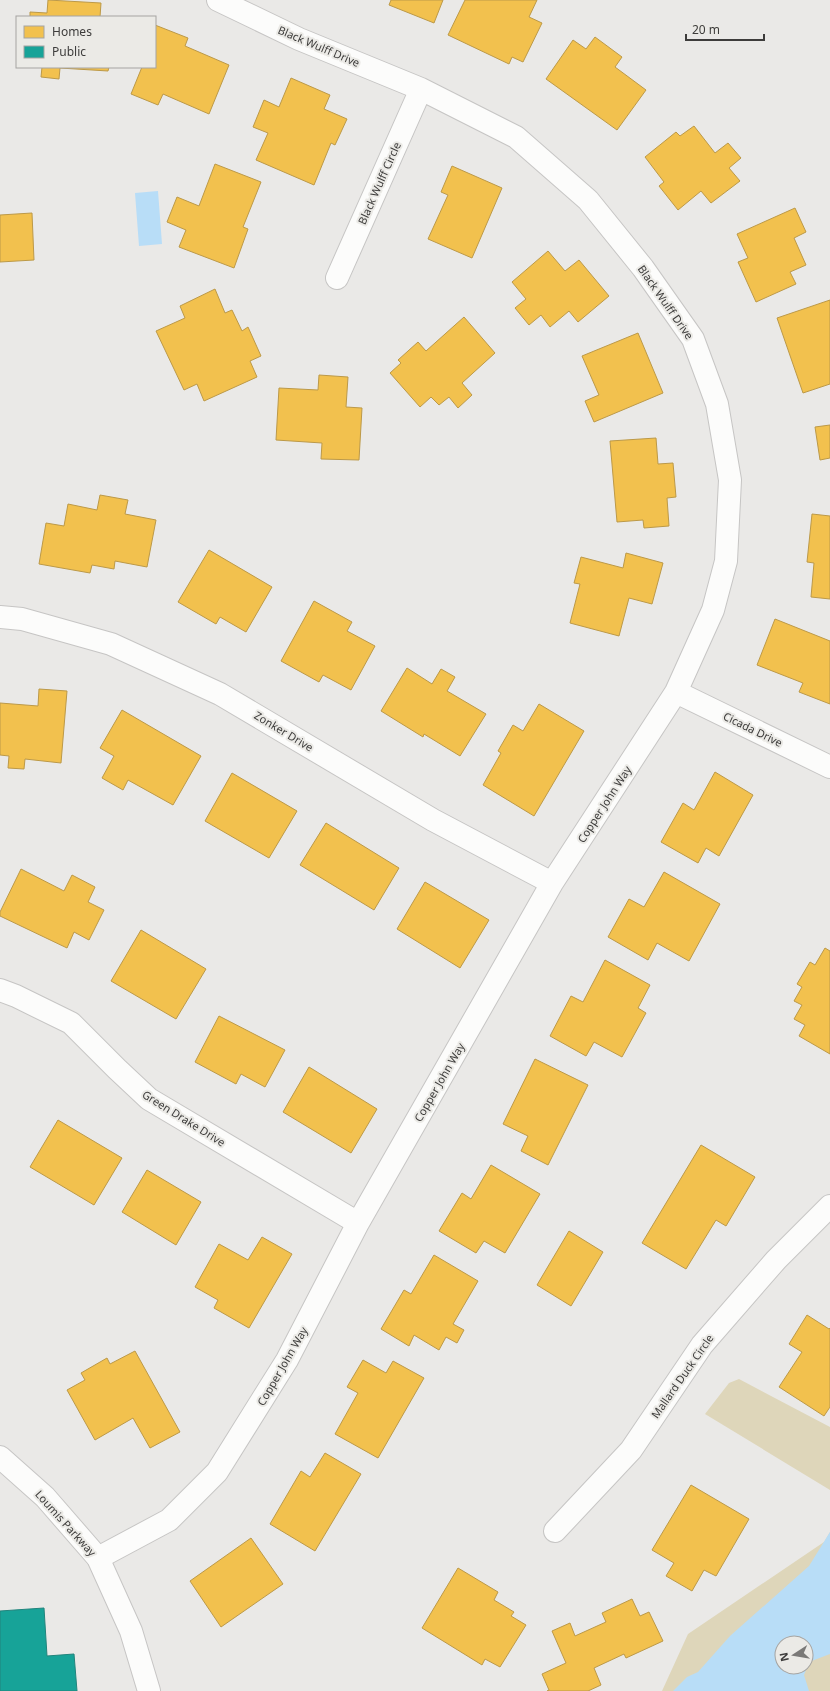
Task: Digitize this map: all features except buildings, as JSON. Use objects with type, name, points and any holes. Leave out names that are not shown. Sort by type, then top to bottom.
[{"type":"street","name":"Black Wulff Drive","points":[[218,0],[299,39],[421,89],[516,137],[588,200],[643,268],[693,339],[717,404],[730,480],[726,561]]},
{"type":"street","name":"Black Wulff Circle","points":[[337,278],[421,89]]},
{"type":"street","name":"Copper John Way","points":[[98,1558],[169,1520],[217,1472],[287,1360],[358,1223],[552,883],[676,692],[713,610],[726,561]]},
{"type":"street","name":"Zonker Drive","points":[[0,617],[22,619],[111,644],[220,694],[433,820],[552,883]]},
{"type":"street","name":"Cicada Drive","points":[[676,692],[830,767]]},
{"type":"street","name":"Green Drake Drive","points":[[0,990],[16,996],[71,1023],[149,1099],[358,1223]]},
{"type":"street","name":"Mallard Duck Circle","points":[[555,1532],[631,1450],[702,1345],[776,1260],[830,1206]]},
{"type":"street","name":"Loumis Parkway","points":[[0,1457],[45,1497],[98,1558],[131,1630],[149,1691]]},
{"type":"shaded area","points":[[739,1379],[830,1427],[830,1490],[705,1414],[729,1383]]},
{"type":"shaded area","points":[[830,1532],[830,1691],[662,1691],[688,1634],[824,1542]]},
{"type":"water","points":[[158,191],[162,244],[139,246],[135,193]]},
{"type":"water","points":[[830,1532],[830,1654],[814,1660],[814,1635],[774,1635],[774,1675],[804,1675],[809,1691],[673,1691],[687,1677],[698,1672],[730,1636],[809,1566]]}]
